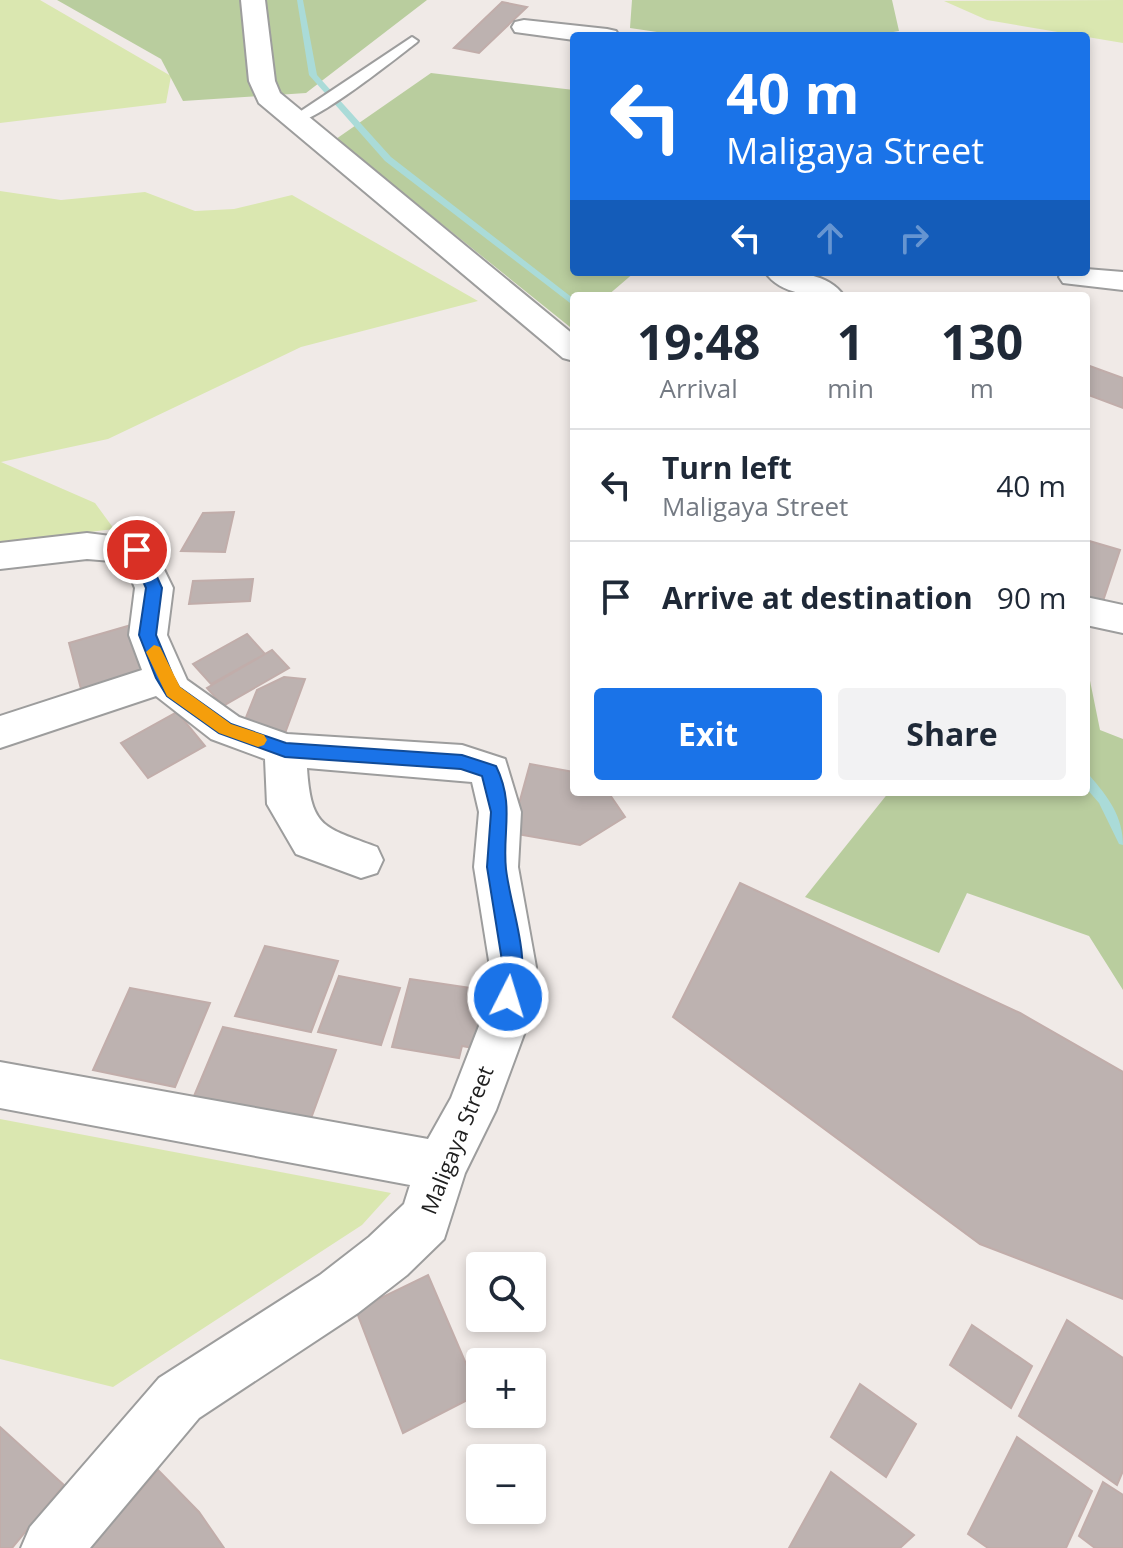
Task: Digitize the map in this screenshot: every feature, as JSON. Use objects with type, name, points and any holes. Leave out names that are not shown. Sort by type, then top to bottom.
[{"type":"street","points":[[253,0],[262,81],[268,97],[570,348]]},
{"type":"street","points":[[524,27],[570,32]]},
{"type":"street","points":[[788,276],[821,292]]},
{"type":"street","points":[[1074,277],[1123,281]]},
{"type":"street","name":"Maligaya Street","points":[[0,556],[87,546],[137,550],[154,588],[148,635],[165,678],[173,691],[225,728],[285,750],[462,762],[490,771],[500,812],[496,867],[513,967],[503,1026],[471,1110],[441,1166],[425,1220],[388,1256],[339,1294],[179,1398],[51,1548]]},
{"type":"street","points":[[1090,612],[1123,619]]},
{"type":"street","points":[[0,732],[165,678]]},
{"type":"street","points":[[285,750],[288,804],[311,841],[361,860]]},
{"type":"street","points":[[0,1085],[441,1166]]},
{"type":"lane","points":[[296,120],[412,41]]},
{"type":"green space","points":[[0,0],[40,0],[171,76],[166,103],[0,123]]},
{"type":"green space","points":[[57,0],[427,0],[306,93],[183,101],[161,59]]},
{"type":"green space","points":[[632,0],[892,0],[899,31],[657,32],[630,28]]},
{"type":"green space","points":[[1123,0],[1123,43],[1090,37],[1090,32],[1058,32],[987,20],[944,1]]},
{"type":"green space","points":[[431,73],[570,90],[570,276],[630,276],[612,292],[570,292],[570,327],[336,139]]},
{"type":"green space","points":[[0,191],[61,200],[145,192],[195,211],[234,209],[292,195],[478,301],[301,347],[108,439],[1,462],[95,503],[114,529],[0,543]]},
{"type":"green space","points":[[1090,681],[1100,730],[1123,739],[1123,990],[1089,936],[967,893],[939,953],[805,897],[886,796],[1090,796]]},
{"type":"green space","points":[[0,1119],[391,1193],[362,1225],[113,1387],[0,1359]]},
{"type":"building","points":[[502,2],[527,7],[479,53],[454,48]]},
{"type":"building","points":[[1090,366],[1123,378],[1123,408],[1090,396]]},
{"type":"building","points":[[234,512],[225,552],[181,551],[203,513]]},
{"type":"building","points":[[1090,541],[1120,550],[1102,604],[1090,600]]},
{"type":"building","points":[[253,579],[250,601],[189,604],[193,581]]},
{"type":"building","points":[[138,623],[152,668],[81,689],[69,643]]},
{"type":"building","points":[[247,634],[265,654],[211,684],[193,664]]},
{"type":"building","points":[[272,650],[289,668],[223,706],[207,688]]},
{"type":"building","points":[[284,677],[305,679],[284,736],[241,730],[257,690]]},
{"type":"building","points":[[177,712],[205,746],[148,778],[121,743]]},
{"type":"building","points":[[530,764],[570,771],[570,796],[611,796],[625,817],[580,845],[511,833]]},
{"type":"building","points":[[740,883],[1020,1013],[1123,1072],[1123,1299],[980,1244],[673,1017]]},
{"type":"building","points":[[265,946],[338,961],[311,1032],[235,1016]]},
{"type":"building","points":[[339,976],[400,988],[381,1045],[318,1032]]},
{"type":"building","points":[[410,979],[498,992],[484,1050],[462,1046],[459,1058],[392,1047]]},
{"type":"building","points":[[130,988],[210,1003],[175,1087],[93,1070]]},
{"type":"building","points":[[223,1027],[336,1050],[310,1121],[194,1096]]},
{"type":"building","points":[[428,1275],[466,1364],[466,1401],[403,1433],[356,1310]]},
{"type":"building","points":[[1067,1320],[1123,1358],[1123,1471],[1117,1485],[1019,1416]]},
{"type":"building","points":[[972,1325],[1032,1366],[1011,1408],[950,1365]]},
{"type":"building","points":[[860,1384],[916,1424],[886,1477],[831,1437]]},
{"type":"building","points":[[0,1427],[64,1485],[12,1548],[0,1548]]},
{"type":"building","points":[[1017,1437],[1092,1491],[1066,1548],[988,1548],[968,1534]]},
{"type":"building","points":[[158,1470],[199,1512],[224,1548],[90,1548]]},
{"type":"building","points":[[831,1472],[914,1535],[900,1548],[789,1548]]},
{"type":"building","points":[[1103,1482],[1123,1495],[1123,1548],[1095,1548],[1079,1536]]},
{"type":"waterway","points":[[300,0],[313,75],[388,159],[570,300]]},
{"type":"waterway","points":[[1090,784],[1103,800],[1123,840]]},
{"type":"slow traffic","points":[[154,652],[173,691],[225,728],[258,740]]},
{"type":"route","points":[[137,550],[154,588],[148,635],[165,678],[173,691],[225,728],[285,750],[462,762],[490,771],[500,812],[496,867],[513,967],[508,997]]}]
